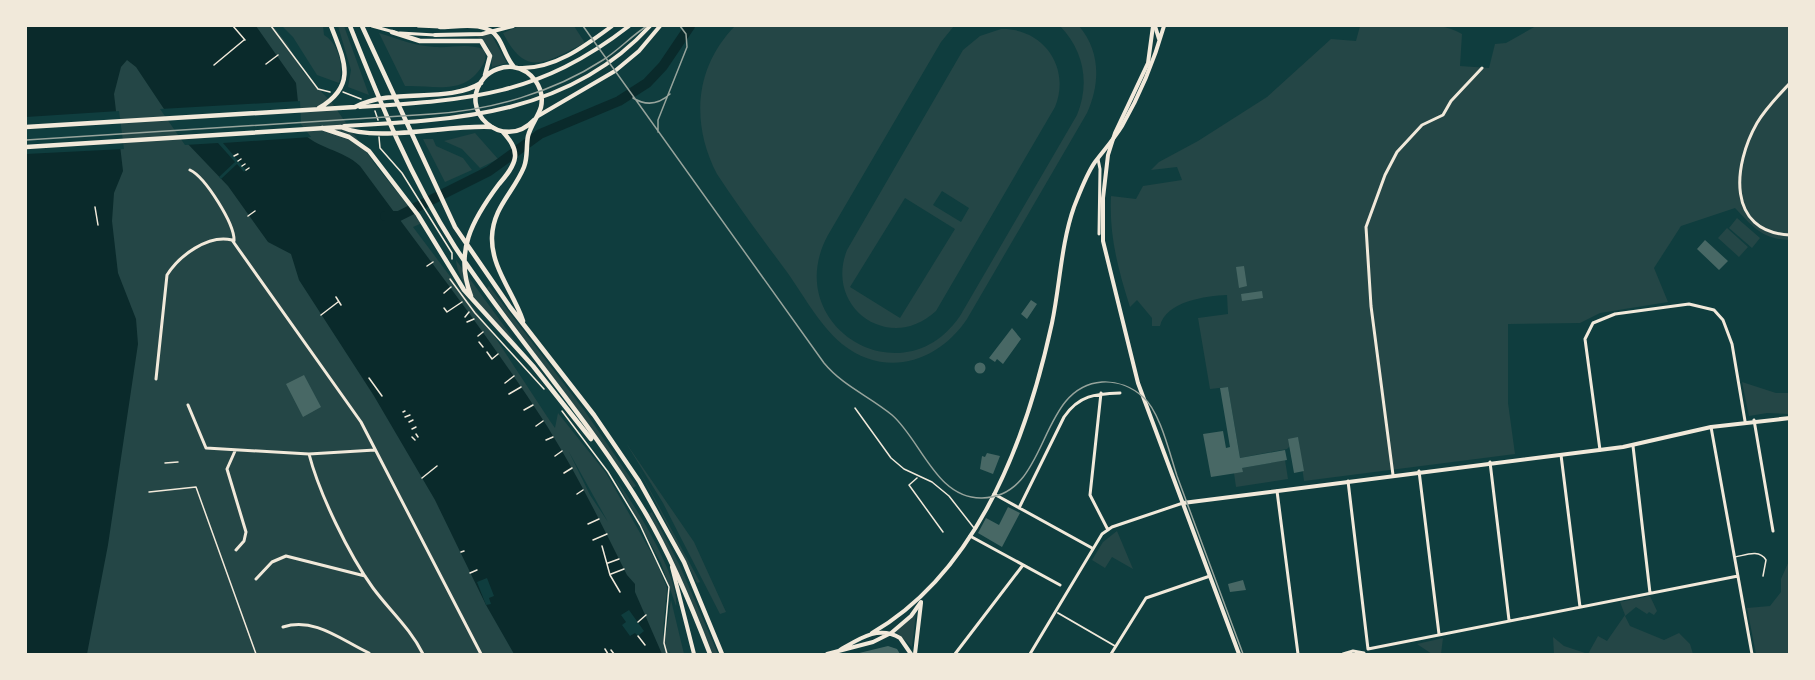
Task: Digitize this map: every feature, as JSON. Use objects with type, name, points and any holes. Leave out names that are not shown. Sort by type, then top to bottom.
[{"type":"main road","points":[[316,110],[334,98],[345,77],[345,64],[331,26]]},
{"type":"main road","points":[[350,26],[403,154],[432,211],[493,302],[606,453],[646,515],[670,560],[710,654]]},
{"type":"main road","points":[[362,26],[460,236],[524,326],[594,415],[645,490],[684,562],[722,654]]},
{"type":"main road","points":[[442,26],[479,27],[492,31],[516,68],[529,73],[538,86],[542,101],[528,137],[524,166],[498,209],[492,231],[496,261],[524,326]]},
{"type":"main road","points":[[435,35],[477,34],[513,26]]},
{"type":"main road","points":[[355,107],[391,96],[470,88],[498,69],[538,69],[589,43],[612,26]]},
{"type":"main road","points":[[26,127],[448,101],[496,93],[530,83],[581,59],[629,26]]},
{"type":"main road","points":[[26,147],[435,121],[484,114],[542,97],[589,75],[621,53],[650,26]]},
{"type":"main road","points":[[340,127],[389,133],[471,126],[492,128],[503,132],[519,131],[536,118],[615,71],[639,51],[660,26]]},
{"type":"main road","points":[[1154,26],[1159,35],[1158,49]]},
{"type":"main road","points":[[1154,26],[1148,63],[1115,133],[1106,163],[1103,234],[1138,383],[1239,654]]},
{"type":"main road","points":[[827,654],[873,642],[890,634],[921,603],[975,528],[1009,463],[1037,384],[1053,317],[1072,214],[1098,159],[1114,139],[1136,102],[1158,49],[1164,26]]},
{"type":"main road","points":[[392,32],[407,39],[436,42],[478,40],[483,43],[490,58],[477,104],[483,120],[492,128]]},
{"type":"main road","points":[[320,128],[349,137],[369,150],[418,215],[457,279],[472,299],[533,366],[598,447],[606,453]]},
{"type":"main road","points":[[472,299],[465,275],[464,247],[469,229],[515,160],[514,148],[503,132]]},
{"type":"main road","points":[[1183,502],[1633,446],[1711,427],[1745,421],[1790,418]]},
{"type":"main road","points":[[670,560],[694,654]]},
{"type":"main road","points":[[840,650],[872,633],[926,594]]},
{"type":"main road","points":[[914,653],[921,603]]},
{"type":"main road","points":[[872,633],[890,634],[901,639],[914,653]]},
{"type":"street","points":[[376,27],[388,26]]},
{"type":"street","points":[[418,26],[442,26]]},
{"type":"street","points":[[376,27],[392,32],[435,35]]},
{"type":"street","points":[[1393,475],[1373,331],[1366,227],[1397,152],[1422,125],[1443,115],[1451,101],[1482,68]]},
{"type":"street","points":[[1790,83],[1752,132],[1744,152],[1739,180],[1743,204],[1754,223],[1766,232],[1790,235]]},
{"type":"street","points":[[1098,159],[1100,169],[1098,234]]},
{"type":"street","points":[[190,170],[203,180],[231,224],[234,241],[361,422],[481,654]]},
{"type":"street","points":[[156,379],[167,275],[175,262],[188,251],[222,239],[234,241]]},
{"type":"street","points":[[1600,450],[1585,334],[1596,321],[1615,314],[1695,303],[1714,310],[1723,320],[1730,334],[1745,421]]},
{"type":"street","points":[[1101,393],[1090,495],[1108,530]]},
{"type":"street","points":[[1019,508],[1069,409],[1087,395],[1120,393]]},
{"type":"street","points":[[188,405],[206,448],[309,454],[375,450]]},
{"type":"street","points":[[1754,420],[1773,531]]},
{"type":"street","points":[[1711,427],[1752,654]]},
{"type":"street","points":[[1633,446],[1650,593]]},
{"type":"street","points":[[235,451],[227,469],[246,532],[244,541],[236,550]]},
{"type":"street","points":[[309,454],[346,544],[365,576],[410,630],[423,654]]},
{"type":"street","points":[[1561,454],[1580,607]]},
{"type":"street","points":[[1490,462],[1509,620]]},
{"type":"street","points":[[1419,471],[1439,634]]},
{"type":"street","points":[[1348,481],[1368,649]]},
{"type":"street","points":[[1276,490],[1298,654]]},
{"type":"street","points":[[993,494],[1092,548]]},
{"type":"street","points":[[1030,654],[1092,548],[1108,530],[1183,502]]},
{"type":"street","points":[[970,536],[1060,585]]},
{"type":"street","points":[[256,579],[272,562],[286,556],[365,576]]},
{"type":"street","points":[[955,654],[1023,565]]},
{"type":"street","points":[[1111,654],[1139,606],[1149,596],[1210,576]]},
{"type":"street","points":[[1343,654],[1353,651],[1363,654],[1368,649],[1439,634],[1738,576]]},
{"type":"street","points":[[1058,613],[1116,647]]},
{"type":"street","points":[[283,627],[294,624],[327,629],[369,653]]},
{"type":"street","points":[[914,653],[920,654]]},
{"type":"lane","points":[[855,408],[891,458],[918,477],[932,482],[949,496],[975,528]]},
{"type":"lane","points":[[918,477],[909,485],[943,532]]},
{"type":"lane","points":[[1734,557],[1758,553],[1762,555],[1766,560],[1763,576]]},
{"type":"path","points":[[214,65],[244,40],[233,26]]},
{"type":"path","points":[[266,64],[278,55]]},
{"type":"path","points":[[234,156],[238,154]]},
{"type":"path","points":[[414,190],[426,212]]},
{"type":"path","points":[[95,207],[98,225]]},
{"type":"path","points":[[248,216],[255,211]]},
{"type":"path","points":[[427,266],[433,262]]},
{"type":"path","points":[[444,293],[451,287]]},
{"type":"path","points":[[336,297],[341,305]]},
{"type":"path","points":[[321,315],[338,302]]},
{"type":"path","points":[[444,308],[447,312],[462,302]]},
{"type":"path","points":[[465,317],[469,312]]},
{"type":"path","points":[[466,322],[474,319]]},
{"type":"path","points":[[478,336],[483,332]]},
{"type":"path","points":[[479,342],[483,348]]},
{"type":"path","points":[[483,357],[488,353],[492,359],[498,354]]},
{"type":"path","points":[[517,357],[544,389]]},
{"type":"path","points":[[505,383],[514,376]]},
{"type":"path","points":[[369,378],[382,396]]},
{"type":"path","points":[[509,394],[521,387]]},
{"type":"path","points":[[524,410],[533,405]]},
{"type":"path","points":[[558,405],[608,472],[640,525],[669,587],[664,643],[667,654]]},
{"type":"path","points":[[405,417],[410,415]]},
{"type":"path","points":[[409,423],[412,420]]},
{"type":"path","points":[[536,426],[543,421]]},
{"type":"path","points":[[412,429],[416,427]]},
{"type":"path","points":[[412,437],[415,440]]},
{"type":"path","points":[[546,440],[553,437]]},
{"type":"path","points":[[555,456],[562,452]]},
{"type":"path","points":[[165,463],[166,465],[178,462]]},
{"type":"path","points":[[422,478],[437,466]]},
{"type":"path","points":[[564,472],[572,468]]},
{"type":"path","points":[[149,492],[196,487],[256,654]]},
{"type":"path","points":[[577,494],[583,490]]},
{"type":"path","points":[[588,524],[599,519]]},
{"type":"path","points":[[593,540],[607,534]]},
{"type":"path","points":[[602,546],[610,575],[620,592]]},
{"type":"path","points":[[607,564],[619,559]]},
{"type":"path","points":[[610,575],[624,569]]},
{"type":"path","points":[[470,573],[477,570]]},
{"type":"path","points":[[638,622],[646,615]]},
{"type":"path","points":[[638,636],[645,645]]},
{"type":"path","points":[[605,649],[608,654]]},
{"type":"path","points":[[611,650],[614,654]]},
{"type":"shaded area","points":[[1426,24],[1451,29],[1462,34],[1460,66],[1489,68],[1495,44],[1506,43],[1536,26],[1789,26],[1789,240],[1772,237],[1759,231],[1735,208],[1681,226],[1654,268],[1668,302],[1600,313],[1580,323],[1508,324],[1508,403],[1515,454],[1304,481],[1298,438],[1287,449],[1240,458],[1228,387],[1210,389],[1198,318],[1228,314],[1227,295],[1188,301],[1178,305],[1164,318],[1160,326],[1152,326],[1152,318],[1137,300],[1130,307],[1115,252],[1111,225],[1111,196],[1136,199],[1143,186],[1182,180],[1177,167],[1151,170],[1159,162],[1198,141],[1267,97],[1331,39],[1356,41],[1360,26]]},
{"type":"shaded area","points":[[26,26],[256,26],[296,83],[301,131],[314,142],[353,160],[360,166],[479,327],[547,426],[579,481],[627,575],[635,584],[635,592],[662,654],[514,654],[486,605],[435,500],[374,396],[299,280],[291,254],[268,242],[228,186],[186,142],[136,67],[127,60],[121,67],[114,94],[123,171],[114,193],[112,221],[118,273],[136,319],[138,344],[108,545],[87,654],[26,654]]},
{"type":"shaded area","points":[[87,26],[273,26],[288,45],[303,72],[332,103],[377,167],[422,223],[413,227],[489,328],[555,428],[558,413],[606,473],[656,561],[667,588],[663,632],[665,639],[671,600],[684,654],[671,654],[668,650],[669,654],[34,654]],"holes":[[[569,452],[608,522],[590,495]]]},
{"type":"shaded area","points":[[282,26],[323,26],[324,35],[333,44],[339,56],[341,70],[339,83],[317,75],[293,37]]},
{"type":"shaded area","points":[[338,26],[344,26],[369,95],[348,87],[351,70]]},
{"type":"shaded area","points":[[519,26],[574,26],[585,43],[549,60],[529,62],[512,48],[503,33]]},
{"type":"shaded area","points":[[735,26],[954,26],[941,42],[828,235],[817,268],[820,298],[833,323],[854,341],[880,351],[908,352],[936,341],[960,316],[1077,115],[1083,91],[1082,68],[1075,46],[1060,26],[1079,26],[1086,36],[1095,57],[1096,68],[1094,91],[1087,113],[967,319],[941,346],[910,361],[893,363],[876,361],[859,355],[842,344],[818,317],[717,174],[703,136],[700,116],[701,97],[704,78],[711,60],[721,42]]},
{"type":"shaded area","points":[[1001,29],[1016,30],[1030,35],[1041,43],[1050,53],[1059,78],[1059,92],[1055,107],[936,311],[918,323],[899,328],[882,326],[866,318],[853,306],[845,290],[842,271],[847,250],[963,50],[980,36]],"holes":[[[942,191],[969,208],[961,222],[933,205]],[[905,198],[955,229],[900,318],[850,287]]]},
{"type":"shaded area","points":[[379,33],[428,46],[477,47],[483,49],[485,60],[475,75],[467,82],[458,85],[448,87],[405,86]]},
{"type":"shaded area","points":[[491,34],[507,63],[492,67],[489,48],[476,36]]},
{"type":"shaded area","points":[[475,133],[498,159],[480,168],[462,149],[444,141]]},
{"type":"shaded area","points":[[423,139],[433,139],[436,146],[463,158],[472,170],[445,182]]},
{"type":"shaded area","points":[[1737,218],[1760,238],[1752,248],[1729,228]]},
{"type":"shaded area","points":[[1727,228],[1748,247],[1739,257],[1718,238]]},
{"type":"shaded area","points":[[456,260],[518,345],[490,317],[471,293],[463,282]]},
{"type":"shaded area","points":[[489,286],[584,410],[636,486],[633,488],[487,288]]},
{"type":"shaded area","points":[[1742,382],[1776,393],[1789,393],[1789,414],[1767,413],[1749,416]]},
{"type":"shaded area","points":[[626,443],[694,542],[726,612],[720,614],[663,503]]},
{"type":"shaded area","points":[[1285,460],[1288,479],[1236,487],[1234,473],[1242,472],[1242,468]]},
{"type":"shaded area","points":[[637,466],[700,582],[697,583]]},
{"type":"shaded area","points":[[614,477],[654,540],[671,577],[676,606],[661,563]]},
{"type":"shaded area","points":[[652,512],[680,566],[718,654],[712,654],[668,550],[649,514]]},
{"type":"shaded area","points":[[1117,531],[1133,569],[1112,557],[1105,568],[1092,560],[1103,542]]},
{"type":"shaded area","points":[[1789,561],[1789,654],[1756,654],[1747,608],[1770,606],[1781,592],[1781,579]]},
{"type":"shaded area","points":[[1650,596],[1657,611],[1654,615],[1649,612],[1647,614],[1636,607],[1625,616],[1630,626],[1664,640],[1679,633],[1690,644],[1693,654],[1588,654],[1598,636],[1607,641],[1625,615],[1620,602]]},
{"type":"shaded area","points":[[916,613],[912,647],[895,631]]},
{"type":"shaded area","points":[[1553,637],[1564,646],[1588,654],[1554,654]]},
{"type":"shaded area","points":[[1443,638],[1441,654],[1432,654],[1417,644]]},
{"type":"pier","points":[[300,101],[301,124],[311,137],[223,143],[246,170],[244,172],[237,164],[221,179],[219,177],[235,162],[218,143],[185,145],[160,109]]},
{"type":"pier","points":[[119,111],[124,149],[26,154],[26,117]]},
{"type":"pier","points":[[487,578],[494,596],[489,598],[491,604],[486,605],[477,582]]},
{"type":"pier","points":[[629,610],[644,631],[638,636],[635,633],[630,636],[622,625],[626,622],[621,615]]},
{"type":"building","points":[[1705,240],[1728,261],[1719,270],[1697,249]]},
{"type":"building","points":[[1244,266],[1247,286],[1239,288],[1236,267]]},
{"type":"building","points":[[1262,291],[1263,298],[1242,301],[1241,294]]},
{"type":"building","points":[[1031,300],[1037,304],[1027,319],[1021,314]]},
{"type":"building","points":[[1012,328],[1021,339],[1003,364],[997,359],[995,362],[989,358]]},
{"type":"building","points":[[980,363],[984,364],[984,372],[980,373],[976,372],[975,368],[976,364]]},
{"type":"building","points":[[304,375],[321,407],[303,417],[286,384]]},
{"type":"building","points":[[1228,387],[1240,458],[1285,450],[1287,460],[1242,468],[1243,472],[1211,477],[1203,434],[1223,431],[1226,448],[1230,447],[1220,388]]},
{"type":"building","points":[[1298,437],[1304,471],[1294,473],[1288,439]]},
{"type":"building","points":[[987,453],[1000,456],[993,474],[980,469],[982,456],[985,457]]},
{"type":"building","points":[[1008,507],[1020,513],[1002,547],[978,533],[986,518],[999,525]]},
{"type":"building","points":[[1243,580],[1246,590],[1230,592],[1228,584]]},
{"type":"building","points":[[888,646],[897,649],[900,654],[855,654]]},
{"type":"waterway","points":[[385,216],[399,216],[489,171],[540,134],[619,101],[647,83],[663,66],[690,26]]},
{"type":"tram line","points":[[583,26],[824,363],[848,385],[892,415],[941,479],[953,489],[966,496],[982,498],[1004,493],[1021,480],[1065,402],[1081,388],[1102,382],[1113,383],[1134,390],[1143,397],[1154,412],[1168,445],[1177,476],[1243,654]]},
{"type":"tram line","points":[[26,140],[432,114],[476,109],[520,98],[563,82],[603,60],[647,26]]},
{"type":"tram line","points":[[658,132],[658,120],[687,47],[686,34],[680,26]]},
{"type":"tram line","points":[[633,98],[652,103],[670,94]]}]
